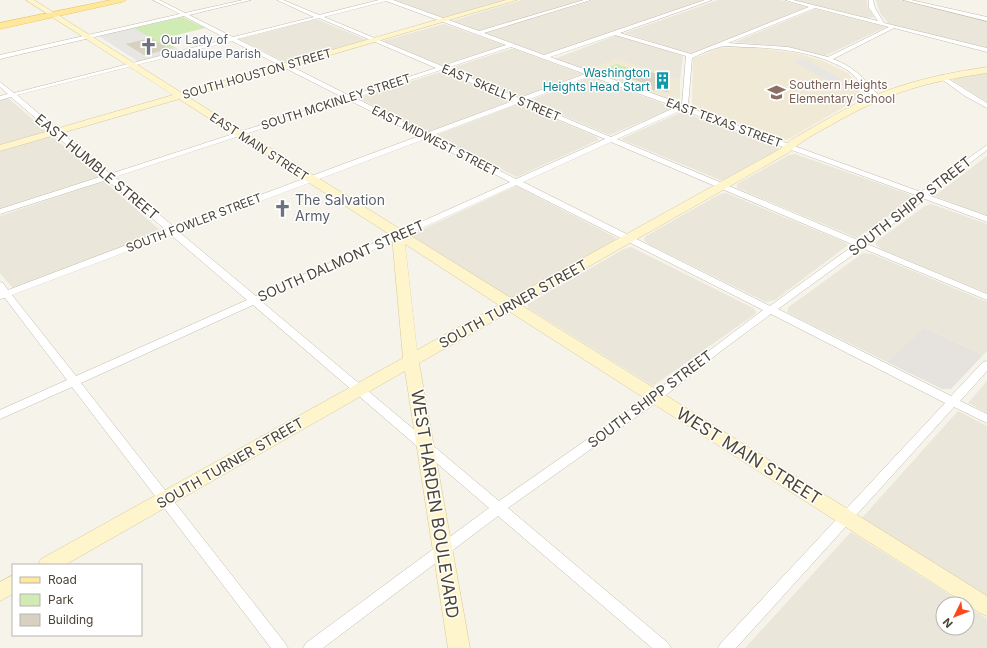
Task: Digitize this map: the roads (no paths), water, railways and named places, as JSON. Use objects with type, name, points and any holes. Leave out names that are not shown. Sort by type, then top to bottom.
[{"type":"main road","points":[[50,14],[110,0]]},
{"type":"main road","points":[[0,24],[122,0]]},
{"type":"street","name":"EAST MAIN STREET","points":[[29,0],[398,235],[511,305]]},
{"type":"street","name":"EAST MIDWEST STREET","points":[[155,0],[987,419]]},
{"type":"street","points":[[0,57],[249,0]]},
{"type":"street","name":"EAST SKELLY STREET","points":[[279,0],[987,297]]},
{"type":"street","points":[[0,98],[385,0]]},
{"type":"street","name":"EAST TEXAS STREET","points":[[388,0],[987,219]]},
{"type":"street","name":"SOUTH HOUSTON STREET","points":[[0,148],[514,0]]},
{"type":"street","points":[[479,33],[589,0]]},
{"type":"street","points":[[545,57],[710,0]]},
{"type":"street","points":[[786,0],[987,50]]},
{"type":"street","points":[[871,0],[872,8],[882,24]]},
{"type":"street","points":[[905,0],[987,19]]},
{"type":"street","points":[[682,107],[685,105],[688,59],[691,56],[814,7]]},
{"type":"street","points":[[828,59],[894,27]]},
{"type":"street","points":[[616,33],[691,56]]},
{"type":"street","name":"SOUTH MCKINLEY STREET","points":[[0,212],[512,45]]},
{"type":"street","points":[[720,45],[781,48],[828,59],[855,72],[864,80],[870,93],[878,97]]},
{"type":"street","name":"SOUTH TURNER STREET","points":[[50,564],[722,186],[789,147],[794,142],[864,102],[903,87],[942,77],[987,70]]},
{"type":"street","name":"SOUTH FOWLER STREET","points":[[2,292],[173,231],[590,74]]},
{"type":"street","points":[[942,77],[967,95],[987,106]]},
{"type":"street","name":"EAST HUMBLE STREET","points":[[0,84],[663,648]]},
{"type":"street","name":"SOUTH DALMONT STREET","points":[[0,415],[515,181],[682,107]]},
{"type":"street","name":"SOUTH SHIPP STREET","points":[[311,648],[499,508],[656,397],[771,310],[921,200],[922,195],[987,147]]},
{"type":"street","name":"WEST HARDEN BOULEVARD","points":[[398,235],[411,360],[459,648]]},
{"type":"street","points":[[2,292],[75,381],[280,648]]},
{"type":"street","name":"WEST MAIN STREET","points":[[511,305],[987,607]]},
{"type":"street","points":[[726,648],[987,364]]},
{"type":"street","points":[[0,592],[12,585]]},
{"type":"place","name":"Our Lady of Guadalupe Parish","points":[[148,47]]},
{"type":"place","name":"Washington Heights Head Start","points":[[663,80]]},
{"type":"place","name":"Southern Heights Elementary School","points":[[776,92]]},
{"type":"place","name":"The Salvation Army","points":[[282,208]]}]
